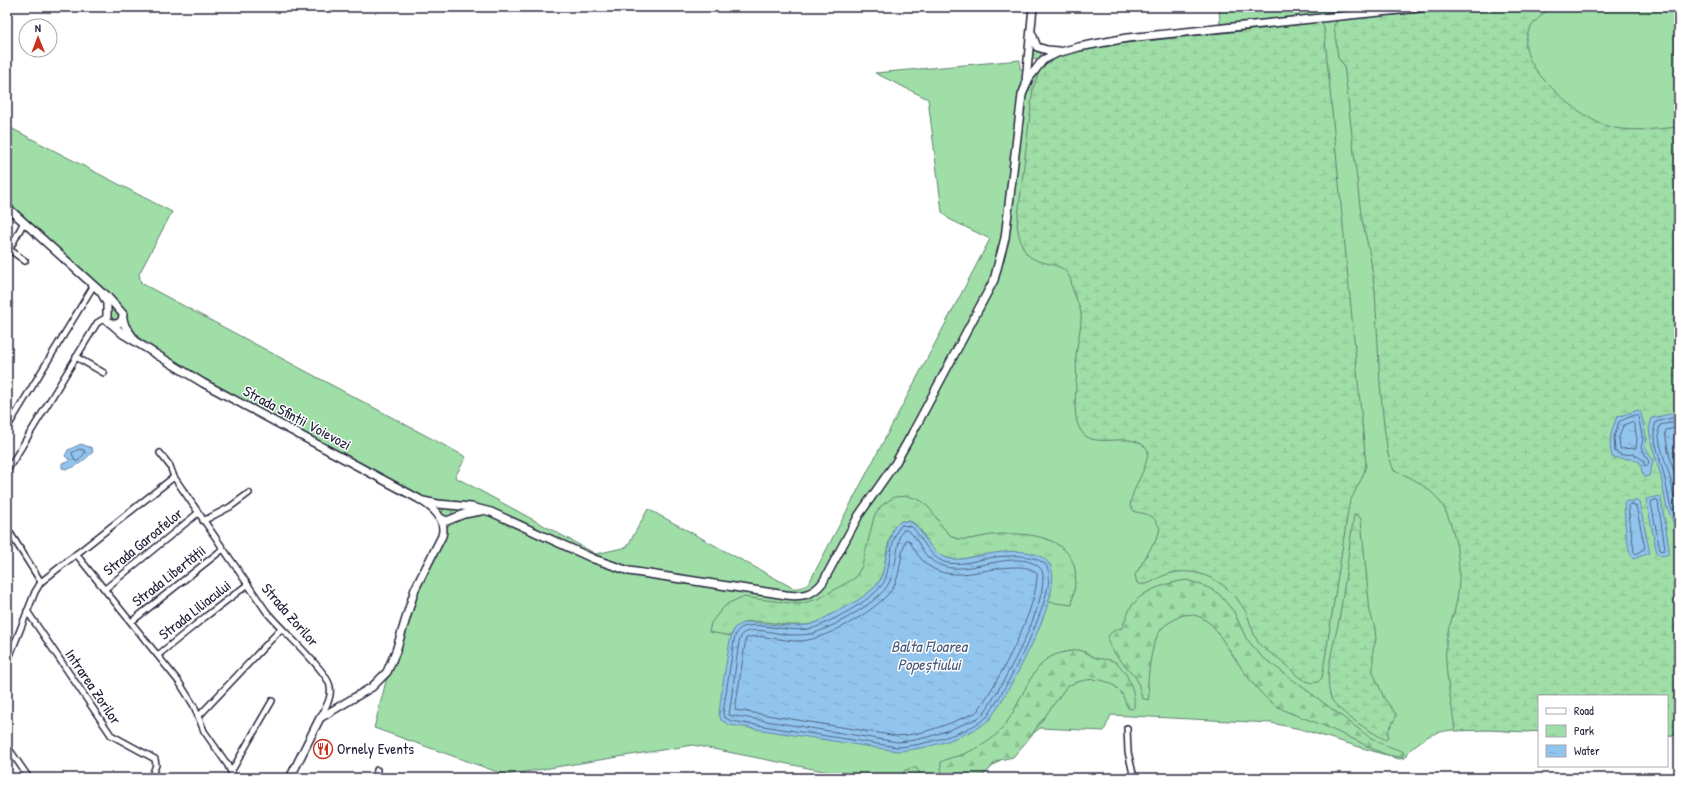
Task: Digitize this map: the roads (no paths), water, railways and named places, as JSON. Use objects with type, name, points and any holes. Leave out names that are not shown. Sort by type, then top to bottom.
[{"type":"street","points":[[423,501],[471,507],[504,517],[594,559],[629,571],[792,596],[803,596],[817,589],[826,577],[859,515],[896,462],[994,280],[1004,238],[1021,104],[1026,83],[1033,7]]},
{"type":"street","points":[[1028,55],[1032,62],[1042,61],[1064,51],[1126,38],[1429,7]]},
{"type":"street","points":[[1026,83],[1042,61],[1044,54],[1030,27]]},
{"type":"street","points":[[1028,55],[1032,48],[1064,51]]},
{"type":"street","points":[[7,207],[108,296],[123,314],[123,319],[118,324],[108,317],[102,318],[97,323],[7,471]]},
{"type":"street","points":[[24,222],[8,252],[25,261]]},
{"type":"street","points":[[96,287],[106,298],[108,317]]},
{"type":"street","points":[[7,428],[96,287]]},
{"type":"street","points":[[108,317],[114,308],[119,309]]},
{"type":"street","name":"Strada Sfinții Voievozi","points":[[108,317],[118,331],[142,346],[215,389],[423,501],[432,508],[439,517]]},
{"type":"street","name":"Strada Sfinții Voievozi","points":[[123,319],[132,336],[142,346]]},
{"type":"street","points":[[76,357],[104,373]]},
{"type":"street","name":"Strada Zorilor","points":[[160,453],[170,466],[174,477],[203,521],[266,612],[315,663],[328,680],[330,696],[290,778]]},
{"type":"street","points":[[7,663],[40,582],[174,477]]},
{"type":"street","points":[[203,521],[230,507],[249,493]]},
{"type":"street","points":[[320,718],[372,687],[387,672],[396,651],[415,589],[455,512],[452,507],[446,505],[440,508],[439,517],[443,527],[442,536]]},
{"type":"street","points":[[439,517],[445,521],[464,514],[486,511]]},
{"type":"street","name":"Strada Garoafelor","points":[[105,589],[198,513]]},
{"type":"street","points":[[7,528],[40,582]]},
{"type":"street","name":"Strada Libertății","points":[[131,622],[223,549]]},
{"type":"street","points":[[76,554],[184,689],[204,731],[234,778]]},
{"type":"street","name":"Strada Liliacului","points":[[158,655],[205,616],[247,585]]},
{"type":"street","name":"Intrarea Zorilor","points":[[27,611],[111,735],[155,759],[156,765],[151,778]]},
{"type":"street","points":[[198,717],[281,629]]},
{"type":"street","points":[[231,772],[272,701]]},
{"type":"street","points":[[1127,728],[1128,752],[1134,778]]},
{"type":"street","points":[[7,746],[29,778]]},
{"type":"street","points":[[375,778],[377,770]]},
{"type":"water","points":[[1638,410],[1641,413],[1647,440],[1645,446],[1653,462],[1649,476],[1645,477],[1642,472],[1640,462],[1612,457],[1610,446],[1612,431],[1617,417]]},
{"type":"water","points":[[1679,412],[1679,552],[1677,550],[1674,524],[1666,505],[1661,476],[1652,446],[1649,429],[1652,418]]},
{"type":"water","points":[[81,444],[92,448],[93,452],[75,467],[66,469],[62,468],[62,463],[70,461],[65,456],[68,450]]},
{"type":"water","points":[[1659,496],[1661,498],[1669,548],[1669,554],[1662,556],[1657,554],[1646,499]]},
{"type":"water","points":[[1639,501],[1650,553],[1633,559],[1628,547],[1625,524],[1624,502]]},
{"type":"water","name":"Balta Floarea Popeștiului","points":[[901,521],[911,522],[914,524],[932,548],[941,556],[947,558],[958,559],[1018,551],[1034,554],[1043,558],[1051,567],[1053,581],[1042,621],[1009,688],[990,719],[981,726],[959,737],[920,748],[897,751],[730,725],[721,720],[719,714],[722,689],[730,640],[734,628],[743,623],[750,622],[786,626],[808,625],[817,622],[860,599],[874,588],[881,579],[892,532],[894,527]]},
{"type":"place","name":"Ornely Events","points":[[323,749]]}]
